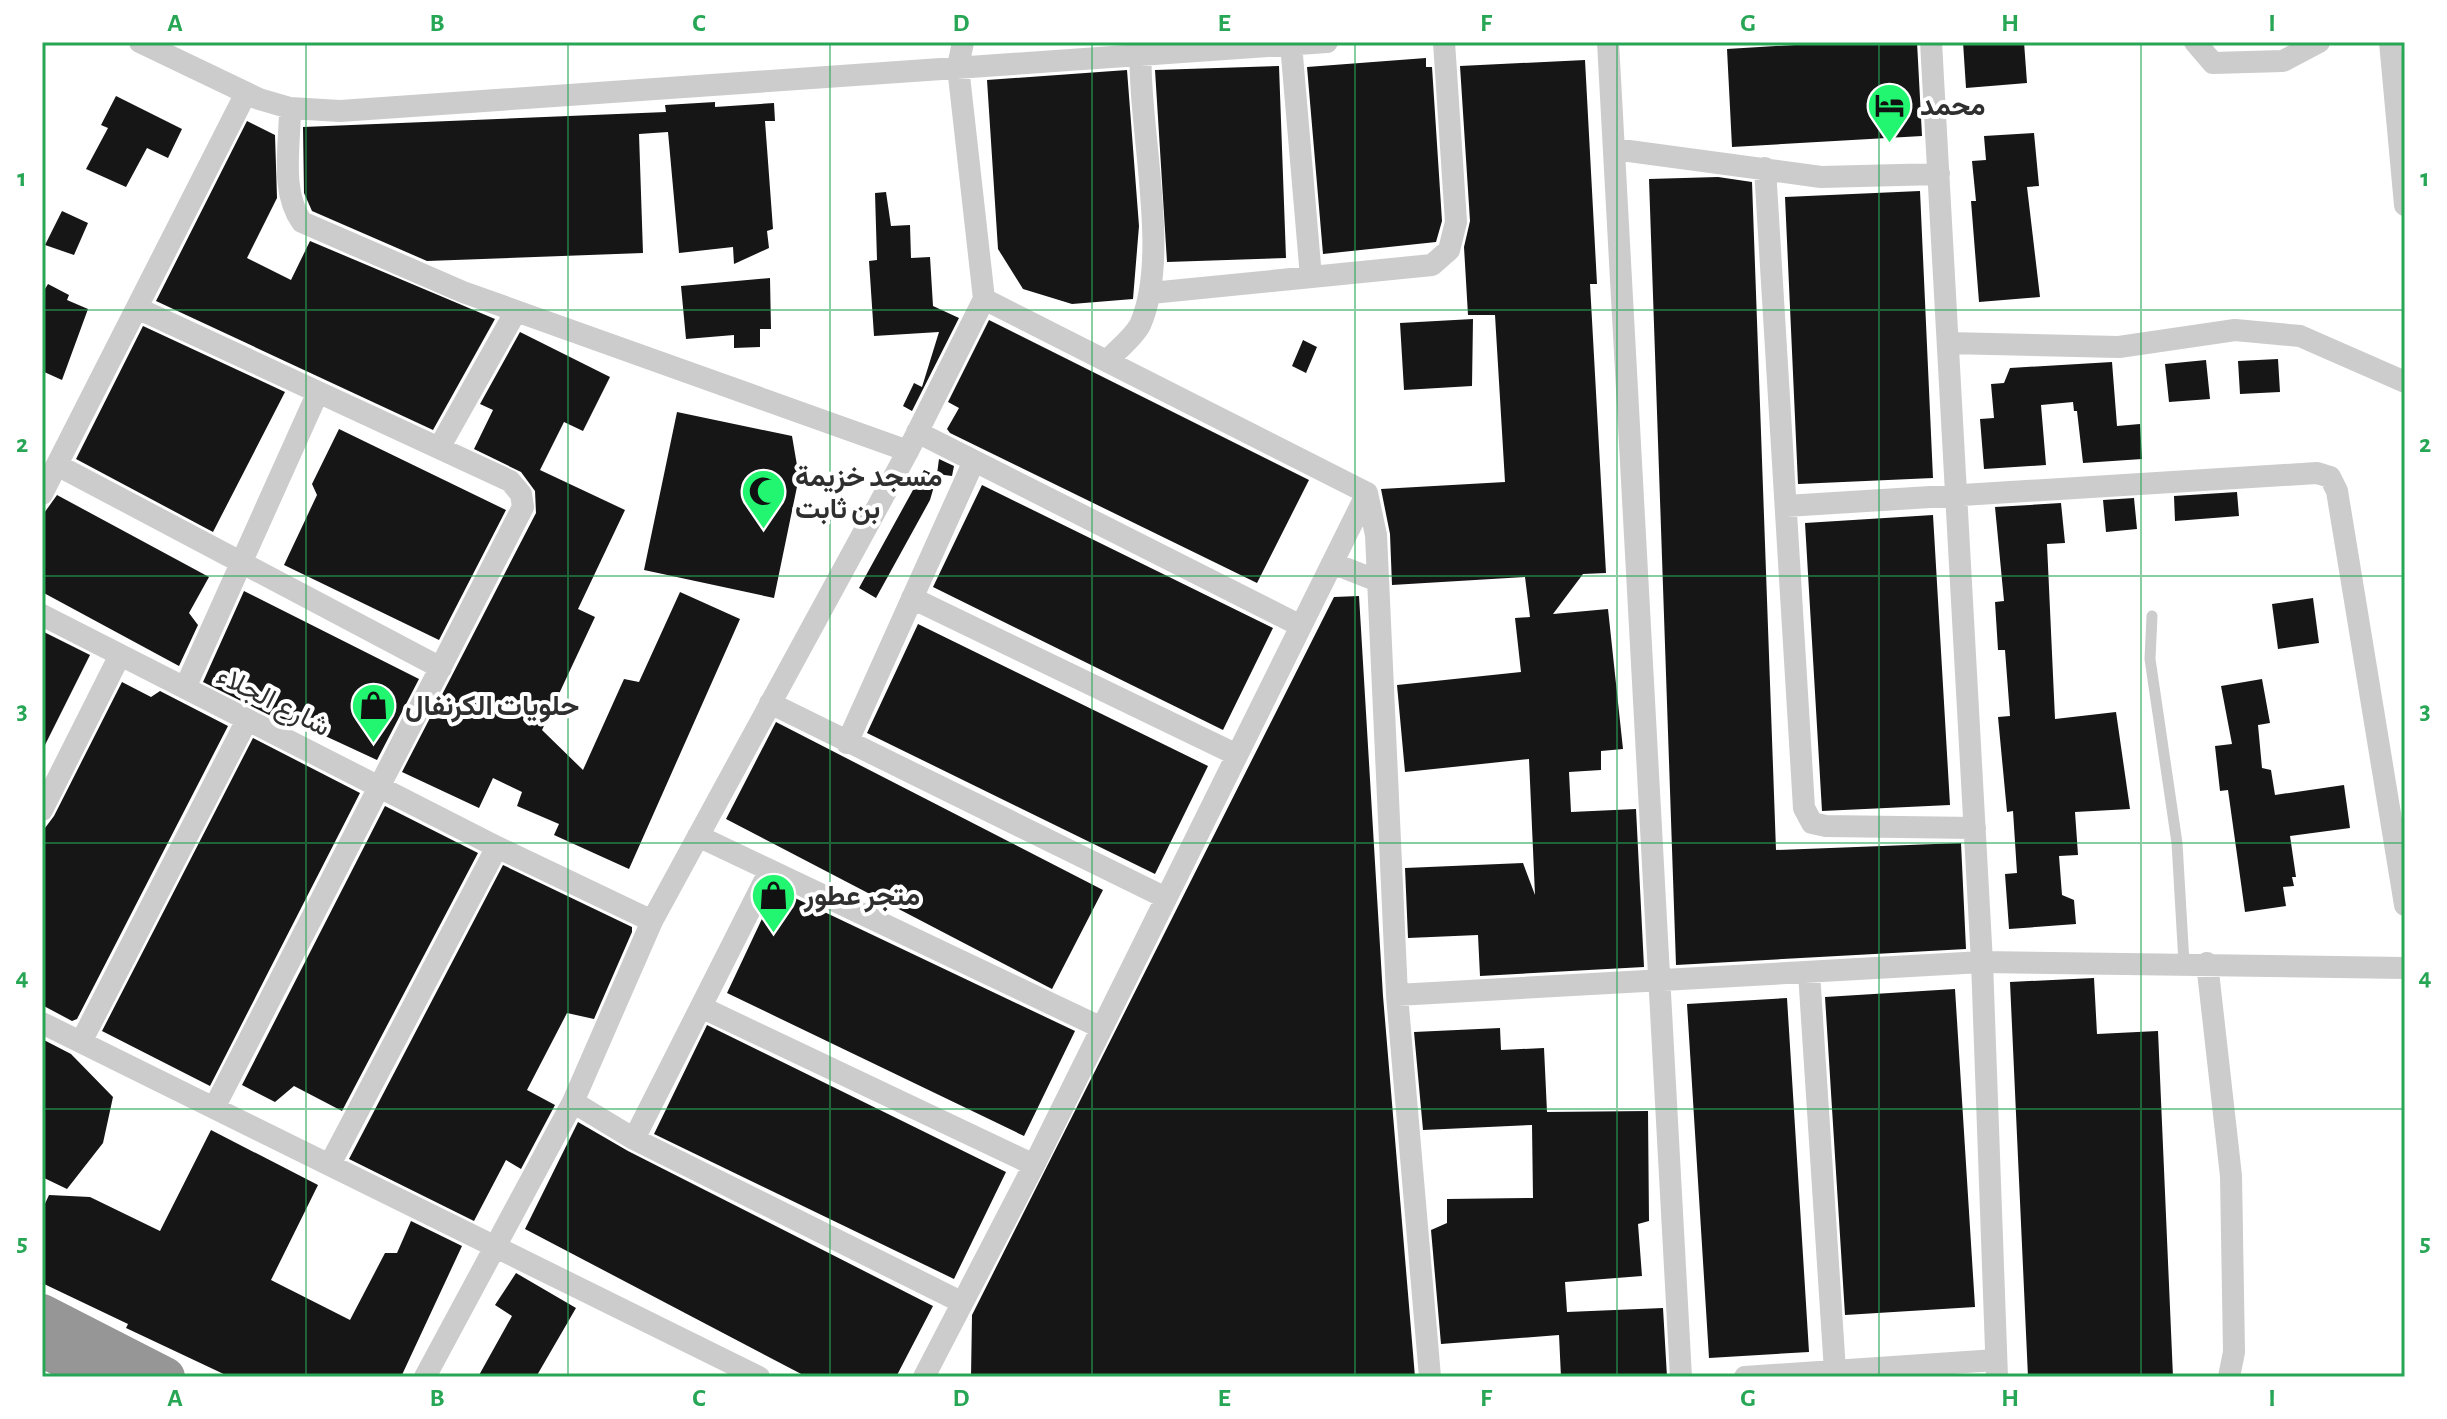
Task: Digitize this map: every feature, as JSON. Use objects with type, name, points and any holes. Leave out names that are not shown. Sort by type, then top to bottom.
[{"type":"highway","points":[[42,1314],[165,1377]]},
{"type":"highway","points":[[42,1347],[91,1375]]},
{"type":"street","points":[[140,42],[246,93],[290,108],[340,111],[958,67],[1140,48],[1327,42]]},
{"type":"street","points":[[425,1377],[573,1102],[652,921],[913,441],[984,299],[958,67],[963,42]]},
{"type":"street","points":[[1151,293],[1432,265],[1449,250],[1456,222],[1444,42]]},
{"type":"street","points":[[1608,42],[1681,1377]]},
{"type":"street","points":[[1745,1377],[1835,1371],[1996,1369],[1982,962],[1931,42]]},
{"type":"street","points":[[2195,42],[2213,63],[2283,61],[2319,42]]},
{"type":"street","points":[[2390,42],[2405,205]]},
{"type":"street","points":[[1291,44],[1311,277]]},
{"type":"street","points":[[1107,361],[1139,328],[1151,293],[1153,257],[1140,48]]},
{"type":"street","points":[[42,494],[246,93]]},
{"type":"street","points":[[290,108],[289,192],[291,207],[302,222],[516,311],[974,461],[1301,626]]},
{"type":"street","points":[[1614,149],[1821,177],[1939,174]]},
{"type":"street","points":[[1765,168],[1804,808],[1812,823],[1975,828]]},
{"type":"street","points":[[984,299],[1367,493]]},
{"type":"street","points":[[137,308],[510,481],[521,494],[523,507],[214,1108]]},
{"type":"street","points":[[439,448],[516,311]]},
{"type":"street","points":[[1948,343],[2119,347],[2235,330],[2300,336],[2405,382]]},
{"type":"street","points":[[185,688],[318,392]]},
{"type":"street","points":[[847,743],[974,461]]},
{"type":"street","points":[[57,465],[243,560],[441,668]]},
{"type":"street","points":[[1786,506],[2317,473],[2330,477],[2337,491],[2405,905]]},
{"type":"street","points":[[924,1377],[1034,1165],[1367,493]]},
{"type":"street","points":[[1367,493],[1376,535],[1397,995],[1430,1377]]},
{"type":"street","points":[[1332,563],[1378,581]]},
{"type":"street","points":[[912,598],[1237,755]]},
{"type":"street","name":"شارع الجلاء","points":[[42,615],[497,847],[652,921]]},
{"type":"street","points":[[42,810],[120,655]]},
{"type":"street","points":[[770,703],[1166,898]]},
{"type":"street","points":[[81,1042],[247,720]]},
{"type":"street","points":[[698,836],[1102,1028]]},
{"type":"street","points":[[330,1164],[497,847]]},
{"type":"street","points":[[634,1139],[770,870]]},
{"type":"street","points":[[1397,995],[1982,962],[2405,968]]},
{"type":"street","points":[[2207,963],[2231,1176],[2234,1352],[2229,1377]]},
{"type":"street","points":[[1809,973],[1835,1371]]},
{"type":"street","points":[[701,1007],[1034,1165]]},
{"type":"street","points":[[42,1023],[759,1377]]},
{"type":"street","points":[[573,1102],[634,1139],[961,1302]]},
{"type":"lane","points":[[2152,616],[2150,659],[2177,843],[2184,963]]},
{"type":"building","points":[[1845,42],[1917,42],[1922,136],[1732,147],[1727,49]]},
{"type":"building","points":[[1963,42],[2024,42],[2027,83],[1966,88]]},
{"type":"building","points":[[1426,58],[1426,67],[1432,67],[1442,221],[1436,242],[1323,254],[1307,67]]},
{"type":"building","points":[[1585,60],[1597,284],[1590,284],[1606,573],[1583,574],[1553,614],[1608,609],[1623,749],[1601,751],[1601,770],[1569,772],[1571,812],[1636,809],[1644,967],[1480,976],[1478,935],[1408,938],[1405,868],[1523,863],[1535,895],[1529,759],[1405,772],[1397,685],[1521,672],[1515,618],[1530,617],[1525,577],[1392,585],[1390,534],[1381,489],[1505,482],[1495,315],[1468,315],[1464,247],[1470,221],[1460,66]]},
{"type":"building","points":[[1279,66],[1286,258],[1167,262],[1155,70]]},
{"type":"building","points":[[1127,70],[1139,226],[1133,299],[1072,304],[1023,289],[998,249],[987,80]]},
{"type":"building","points":[[116,96],[182,129],[168,158],[147,148],[126,187],[86,169],[108,128],[101,125]]},
{"type":"building","points":[[715,102],[715,107],[774,103],[775,121],[765,121],[773,229],[767,231],[769,248],[734,264],[733,247],[679,253],[668,132],[639,134],[643,253],[427,261],[312,211],[304,193],[303,127],[666,112],[665,105]]},
{"type":"building","points":[[247,121],[275,135],[277,198],[247,258],[291,280],[310,241],[495,319],[433,430],[156,301]]},
{"type":"building","points":[[2034,133],[2039,186],[2027,187],[2040,297],[1979,302],[1971,201],[1976,201],[1972,161],[1986,160],[1984,136]]},
{"type":"building","points":[[1718,177],[1752,182],[1776,850],[1961,843],[1966,949],[1676,965],[1649,179]]},
{"type":"building","points":[[1920,191],[1933,478],[1798,484],[1785,197]]},
{"type":"building","points":[[886,192],[891,226],[910,225],[911,258],[930,257],[933,306],[959,318],[912,411],[903,406],[914,383],[922,387],[939,332],[874,336],[869,261],[877,260],[875,193]]},
{"type":"building","points":[[62,211],[88,223],[74,255],[45,245]]},
{"type":"building","points":[[770,278],[771,329],[760,329],[760,347],[734,348],[734,335],[686,339],[681,286]]},
{"type":"building","points":[[48,284],[69,295],[67,300],[88,309],[62,380],[42,371],[42,294]]},
{"type":"building","points":[[1473,319],[1472,386],[1404,390],[1400,323]]},
{"type":"building","points":[[989,320],[1309,480],[1257,583],[950,433],[947,429],[959,408],[948,402]]},
{"type":"building","points":[[143,326],[285,392],[213,532],[76,459]]},
{"type":"building","points":[[520,332],[610,377],[583,431],[564,422],[540,470],[625,510],[578,609],[595,617],[542,730],[583,770],[624,679],[639,682],[680,592],[740,619],[629,869],[554,835],[559,824],[517,806],[522,792],[493,778],[479,808],[402,772],[536,513],[535,491],[521,472],[474,449],[493,410],[480,404]]},
{"type":"building","points":[[1303,340],[1317,347],[1306,373],[1292,366]]},
{"type":"building","points":[[2278,359],[2280,392],[2240,394],[2238,361]]},
{"type":"building","points":[[2206,360],[2210,399],[2169,402],[2165,364]]},
{"type":"building","points":[[2112,362],[2117,426],[2140,424],[2142,459],[2083,463],[2077,411],[2074,411],[2073,402],[2041,405],[2046,465],[1984,469],[1980,419],[1994,418],[1991,384],[2004,383],[2010,368]]},
{"type":"building","points":[[677,412],[792,436],[799,477],[774,598],[644,570]]},
{"type":"building","points":[[339,429],[506,510],[439,640],[284,565],[317,495],[312,484]]},
{"type":"building","points":[[939,459],[954,466],[952,476],[937,474]]},
{"type":"building","points":[[924,470],[937,476],[930,500],[876,598],[859,588]]},
{"type":"building","points":[[982,485],[1273,628],[1223,730],[933,587]]},
{"type":"building","points":[[2237,492],[2239,516],[2175,521],[2174,496]]},
{"type":"building","points":[[57,495],[209,577],[189,613],[198,625],[179,666],[42,592],[42,516]]},
{"type":"building","points":[[2134,498],[2137,529],[2106,532],[2103,500]]},
{"type":"building","points":[[2061,503],[2065,543],[2047,544],[2055,719],[2116,712],[2130,809],[2075,812],[2078,855],[2059,856],[2062,895],[2074,900],[2076,924],[2009,929],[2005,874],[2017,873],[2013,811],[2007,812],[1998,717],[2010,716],[2005,650],[1998,650],[1995,602],[2004,601],[1995,507]]},
{"type":"building","points":[[1933,515],[1950,805],[1822,811],[1805,523]]},
{"type":"building","points":[[244,591],[419,679],[377,760],[295,722],[293,727],[203,682]]},
{"type":"building","points":[[1359,596],[1383,996],[1415,1377],[971,1377],[972,1315],[1334,597]]},
{"type":"building","points":[[2313,598],[2319,643],[2278,649],[2272,604]]},
{"type":"building","points":[[918,624],[1208,766],[1155,874],[867,733]]},
{"type":"building","points":[[42,631],[90,655],[42,751]]},
{"type":"building","points":[[2262,679],[2270,723],[2258,725],[2262,768],[2271,770],[2275,795],[2344,785],[2350,828],[2290,836],[2296,877],[2292,877],[2294,886],[2283,887],[2286,906],[2245,912],[2228,790],[2220,791],[2215,746],[2232,744],[2221,686]]},
{"type":"building","points":[[122,682],[151,697],[160,691],[228,726],[77,1019],[72,1021],[42,1005],[42,832],[54,816]]},
{"type":"building","points":[[776,722],[1103,890],[1052,989],[726,819]]},
{"type":"building","points":[[253,738],[360,793],[210,1086],[102,1031]]},
{"type":"building","points":[[385,806],[478,853],[342,1111],[294,1086],[275,1102],[242,1085]]},
{"type":"building","points":[[503,865],[632,927],[632,932],[594,1019],[567,1013],[527,1090],[555,1105],[521,1169],[506,1160],[474,1221],[349,1159]]},
{"type":"building","points":[[776,889],[1075,1031],[1024,1136],[727,993]]},
{"type":"building","points":[[2094,978],[2097,1034],[2158,1031],[2173,1377],[2028,1377],[2010,982]]},
{"type":"building","points":[[1955,989],[1975,1307],[1845,1315],[1825,997]]},
{"type":"building","points":[[1787,998],[1809,1352],[1709,1358],[1687,1004]]},
{"type":"building","points":[[707,1025],[1006,1172],[954,1279],[654,1134]]},
{"type":"building","points":[[1500,1028],[1501,1050],[1544,1048],[1547,1112],[1648,1111],[1649,1221],[1638,1224],[1642,1276],[1565,1282],[1567,1312],[1663,1308],[1667,1377],[1561,1377],[1559,1335],[1441,1344],[1431,1230],[1447,1223],[1447,1199],[1533,1198],[1532,1125],[1423,1130],[1414,1032]]},
{"type":"building","points":[[42,1039],[71,1054],[113,1097],[103,1143],[67,1189],[42,1177]]},
{"type":"building","points":[[578,1122],[628,1151],[933,1306],[896,1377],[807,1377],[525,1229]]},
{"type":"building","points":[[211,1130],[318,1185],[271,1280],[350,1320],[385,1253],[397,1253],[411,1221],[462,1246],[401,1377],[230,1377],[126,1328],[128,1324],[42,1283],[42,1210],[49,1195],[90,1197],[160,1231]]},
{"type":"building","points":[[516,1273],[576,1308],[536,1377],[478,1377],[512,1316],[495,1305]]},
{"type":"place","name":"محمد","points":[[1889,144]]},
{"type":"place","name":"مسجد خزيمة بن ثابت","points":[[764,531]]},
{"type":"place","name":"حلويات الكرنفال","points":[[374,744]]},
{"type":"place","name":"متجر عطور","points":[[773,934]]}]
